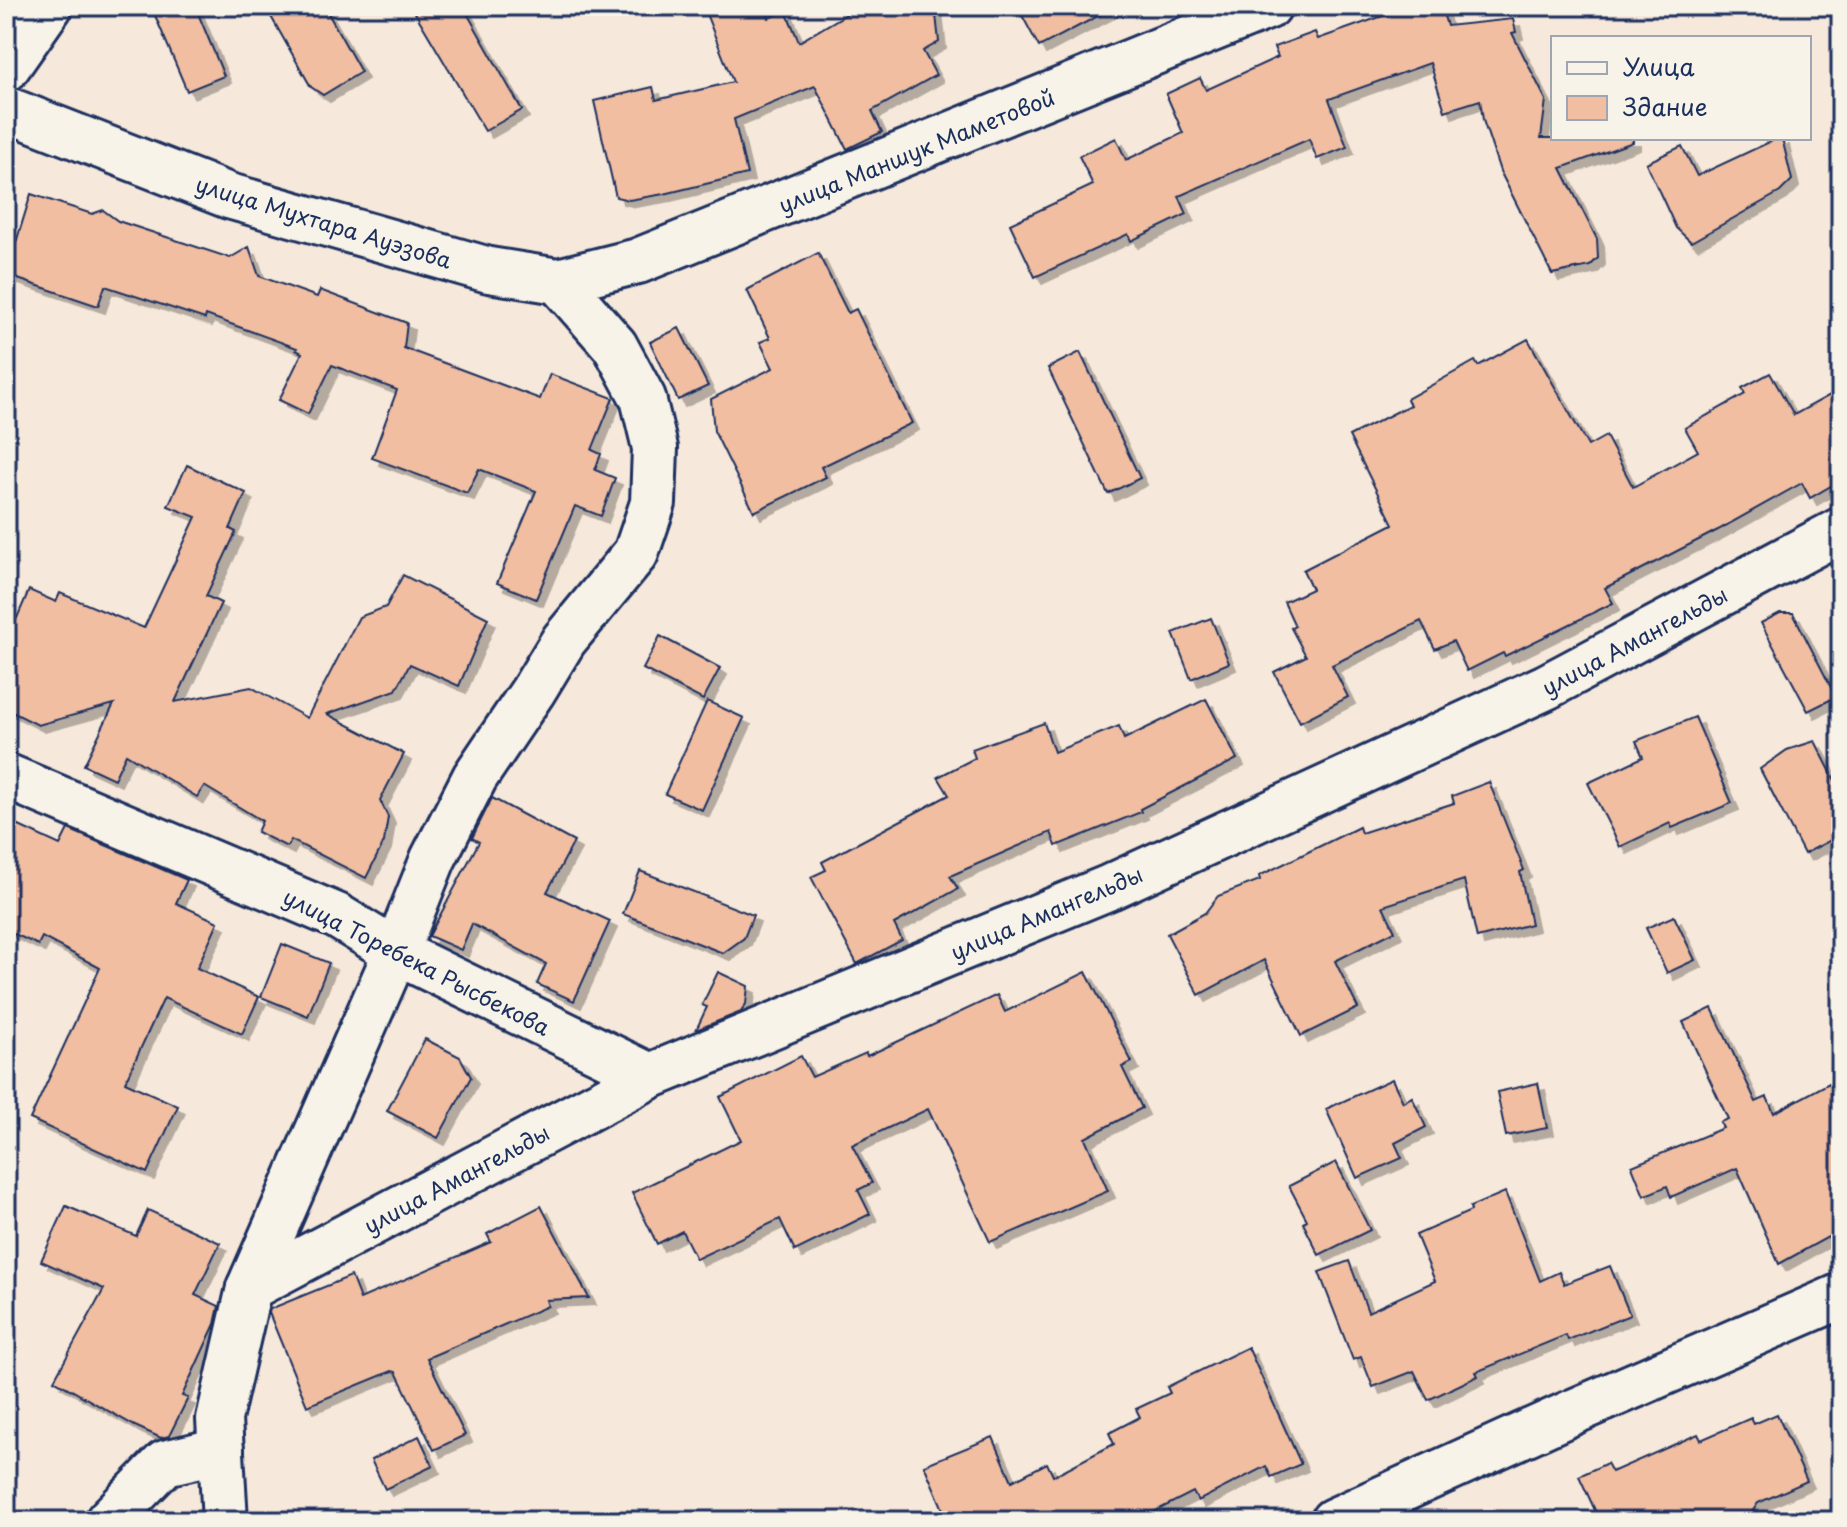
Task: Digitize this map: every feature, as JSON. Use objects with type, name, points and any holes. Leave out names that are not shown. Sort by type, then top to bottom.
[{"type":"street","points":[[6,69],[50,6]]},
{"type":"street","name":"улица Маншук Маметовой","points":[[558,281],[638,261],[1269,6]]},
{"type":"street","name":"улица Мухтара Ауэзова","points":[[6,109],[229,196],[489,270],[558,281]]},
{"type":"street","points":[[225,1521],[219,1419],[249,1288],[396,952],[433,859],[475,777],[564,640],[636,553],[653,503],[655,448],[643,398],[615,346],[558,281]]},
{"type":"street","name":"улица Амангельды","points":[[249,1288],[650,1076],[1110,887],[1504,707],[1841,530]]},
{"type":"street","name":"улица Торебека Рысбекова","points":[[6,776],[337,916],[396,952],[650,1076]]},
{"type":"street","points":[[1333,1521],[1573,1412],[1841,1296]]},
{"type":"street","points":[[108,1521],[165,1463],[221,1450]]},
{"type":"building","points":[[151,6],[195,6],[224,76],[187,91]]},
{"type":"building","points":[[265,6],[324,6],[361,72],[323,95],[311,87]]},
{"type":"building","points":[[411,6],[463,6],[522,110],[485,131]]},
{"type":"building","points":[[703,6],[765,6],[769,18],[786,11],[799,42],[860,6],[935,6],[939,42],[923,51],[936,75],[872,111],[882,132],[847,149],[815,86],[734,119],[747,174],[664,194],[629,200],[616,197],[594,101],[653,87],[656,100],[733,82]]},
{"type":"building","points":[[1017,6],[1117,6],[1039,47]]},
{"type":"building","points":[[1411,6],[1441,6],[1447,26],[1513,19],[1516,32],[1512,33],[1546,100],[1541,138],[1633,140],[1561,168],[1597,239],[1598,258],[1590,266],[1552,274],[1500,171],[1483,120],[1480,100],[1445,111],[1430,63],[1329,99],[1347,147],[1317,159],[1309,139],[1179,196],[1187,214],[1131,241],[1128,234],[1035,277],[1010,224],[1093,185],[1079,156],[1116,138],[1126,160],[1183,133],[1166,94],[1200,78],[1206,90],[1278,57],[1274,47],[1315,32],[1318,39]]},
{"type":"building","points":[[1774,140],[1782,140],[1792,180],[1780,192],[1691,242],[1676,228],[1646,163],[1682,146],[1697,176]]},
{"type":"building","points":[[31,194],[92,214],[103,210],[118,221],[230,258],[249,247],[259,276],[317,297],[320,290],[407,323],[404,348],[540,399],[550,374],[613,398],[592,450],[601,454],[595,470],[615,478],[601,516],[575,506],[536,599],[497,583],[536,491],[479,469],[467,493],[372,458],[397,390],[332,365],[308,414],[279,400],[302,353],[297,348],[206,315],[205,319],[105,286],[98,306],[6,275]]},
{"type":"building","points":[[818,253],[848,313],[856,309],[912,423],[821,467],[826,477],[754,512],[714,431],[711,399],[773,368],[760,342],[770,338],[747,290]]},
{"type":"building","points":[[679,328],[708,386],[678,400],[650,342]]},
{"type":"building","points":[[1528,339],[1588,446],[1606,436],[1633,487],[1698,451],[1685,428],[1745,394],[1742,388],[1770,373],[1794,415],[1841,389],[1841,480],[1810,498],[1802,483],[1605,588],[1613,603],[1505,656],[1503,653],[1467,671],[1453,641],[1435,649],[1421,621],[1332,665],[1348,697],[1300,722],[1274,672],[1306,656],[1291,628],[1295,626],[1284,602],[1312,589],[1303,570],[1393,524],[1349,436],[1410,405],[1407,399],[1475,361],[1478,366]]},
{"type":"building","points":[[1080,352],[1140,478],[1108,494],[1048,368]]},
{"type":"building","points":[[187,465],[246,493],[230,529],[236,532],[206,596],[221,603],[175,702],[251,687],[307,718],[359,617],[386,607],[403,575],[488,618],[459,686],[410,664],[396,690],[327,714],[404,754],[380,800],[388,817],[384,842],[366,878],[291,840],[287,847],[257,832],[262,821],[204,786],[197,797],[126,754],[114,779],[84,765],[114,704],[38,725],[6,709],[6,613],[17,618],[29,590],[56,602],[60,593],[144,628],[196,517],[168,506]]},
{"type":"building","points":[[1780,613],[1793,613],[1836,697],[1808,711],[1761,623]]},
{"type":"building","points":[[1211,618],[1229,663],[1191,679],[1173,633]]},
{"type":"building","points":[[660,636],[720,668],[703,700],[643,669]]},
{"type":"building","points":[[1206,699],[1237,759],[1140,809],[1141,812],[1056,846],[1051,832],[950,876],[958,889],[894,924],[902,940],[857,964],[811,877],[826,870],[822,862],[949,795],[938,777],[975,758],[972,749],[1044,723],[1054,752],[1119,726],[1124,739]]},
{"type":"building","points":[[707,701],[744,718],[702,810],[665,794]]},
{"type":"building","points":[[1695,717],[1732,803],[1672,828],[1670,823],[1620,847],[1588,783],[1643,757],[1636,741]]},
{"type":"building","points":[[1815,741],[1841,792],[1841,835],[1804,854],[1760,769],[1787,750]]},
{"type":"building","points":[[1489,782],[1524,870],[1520,872],[1531,924],[1477,938],[1464,880],[1383,906],[1395,931],[1335,961],[1358,1008],[1301,1036],[1264,960],[1199,995],[1167,934],[1205,913],[1218,896],[1260,880],[1259,876],[1359,827],[1361,833],[1454,803],[1452,796]]},
{"type":"building","points":[[492,798],[574,842],[547,892],[610,921],[574,1001],[537,984],[546,964],[472,924],[461,950],[429,936],[479,842],[472,838]]},
{"type":"building","points":[[6,820],[60,845],[68,829],[187,880],[176,903],[218,922],[197,968],[259,997],[242,1034],[164,998],[125,1082],[178,1106],[147,1173],[30,1119],[100,968],[42,937],[38,945],[6,930]]},
{"type":"building","points":[[640,871],[753,915],[744,938],[723,953],[623,914]]},
{"type":"building","points":[[1674,916],[1695,960],[1667,973],[1646,928]]},
{"type":"building","points":[[282,944],[329,963],[308,1016],[261,997]]},
{"type":"building","points":[[718,972],[748,986],[746,1004],[741,1012],[696,1030],[707,1007],[702,1005]]},
{"type":"building","points":[[1086,972],[1132,1062],[1122,1067],[1142,1108],[1085,1138],[1108,1191],[990,1242],[928,1109],[852,1145],[872,1183],[858,1190],[870,1214],[795,1251],[780,1219],[696,1259],[682,1231],[657,1244],[632,1193],[741,1140],[720,1097],[801,1056],[812,1077],[866,1053],[867,1056],[997,995],[1005,1012]]},
{"type":"building","points":[[1712,1008],[1756,1102],[1767,1097],[1774,1113],[1829,1083],[1841,1104],[1841,1230],[1779,1264],[1737,1168],[1671,1197],[1667,1186],[1644,1196],[1632,1166],[1723,1128],[1720,1122],[1728,1119],[1683,1022]]},
{"type":"building","points":[[425,1039],[460,1057],[471,1077],[438,1138],[387,1111]]},
{"type":"building","points":[[1392,1079],[1403,1102],[1412,1097],[1426,1127],[1395,1143],[1402,1158],[1357,1178],[1326,1109]]},
{"type":"building","points":[[1538,1083],[1547,1128],[1506,1136],[1497,1092]]},
{"type":"building","points":[[1336,1162],[1370,1230],[1319,1255],[1303,1223],[1307,1220],[1289,1186]]},
{"type":"building","points":[[1505,1192],[1540,1281],[1559,1272],[1564,1284],[1610,1266],[1630,1315],[1568,1340],[1566,1335],[1476,1372],[1478,1376],[1428,1400],[1414,1371],[1373,1387],[1361,1357],[1353,1360],[1319,1272],[1349,1261],[1368,1312],[1435,1281],[1416,1235]]},
{"type":"building","points":[[66,1206],[136,1236],[148,1210],[220,1243],[195,1295],[219,1306],[215,1324],[182,1396],[188,1398],[169,1436],[161,1438],[135,1426],[54,1380],[104,1289],[41,1261]]},
{"type":"building","points":[[541,1206],[589,1298],[546,1300],[548,1306],[427,1358],[465,1435],[434,1450],[396,1372],[392,1371],[307,1406],[270,1309],[351,1276],[360,1299],[491,1242],[487,1234]]},
{"type":"building","points":[[1248,1347],[1301,1464],[1271,1477],[1266,1466],[1198,1501],[1193,1492],[1136,1521],[948,1521],[924,1465],[993,1437],[1012,1481],[1047,1463],[1053,1476],[1114,1444],[1109,1433],[1140,1417],[1136,1409],[1170,1393],[1167,1387]]},
{"type":"building","points":[[1777,1414],[1807,1481],[1758,1503],[1746,1521],[1600,1521],[1579,1476],[1607,1463],[1612,1472],[1698,1434],[1701,1440],[1751,1418],[1754,1424]]},
{"type":"building","points":[[419,1436],[433,1466],[385,1489],[371,1460]]}]
